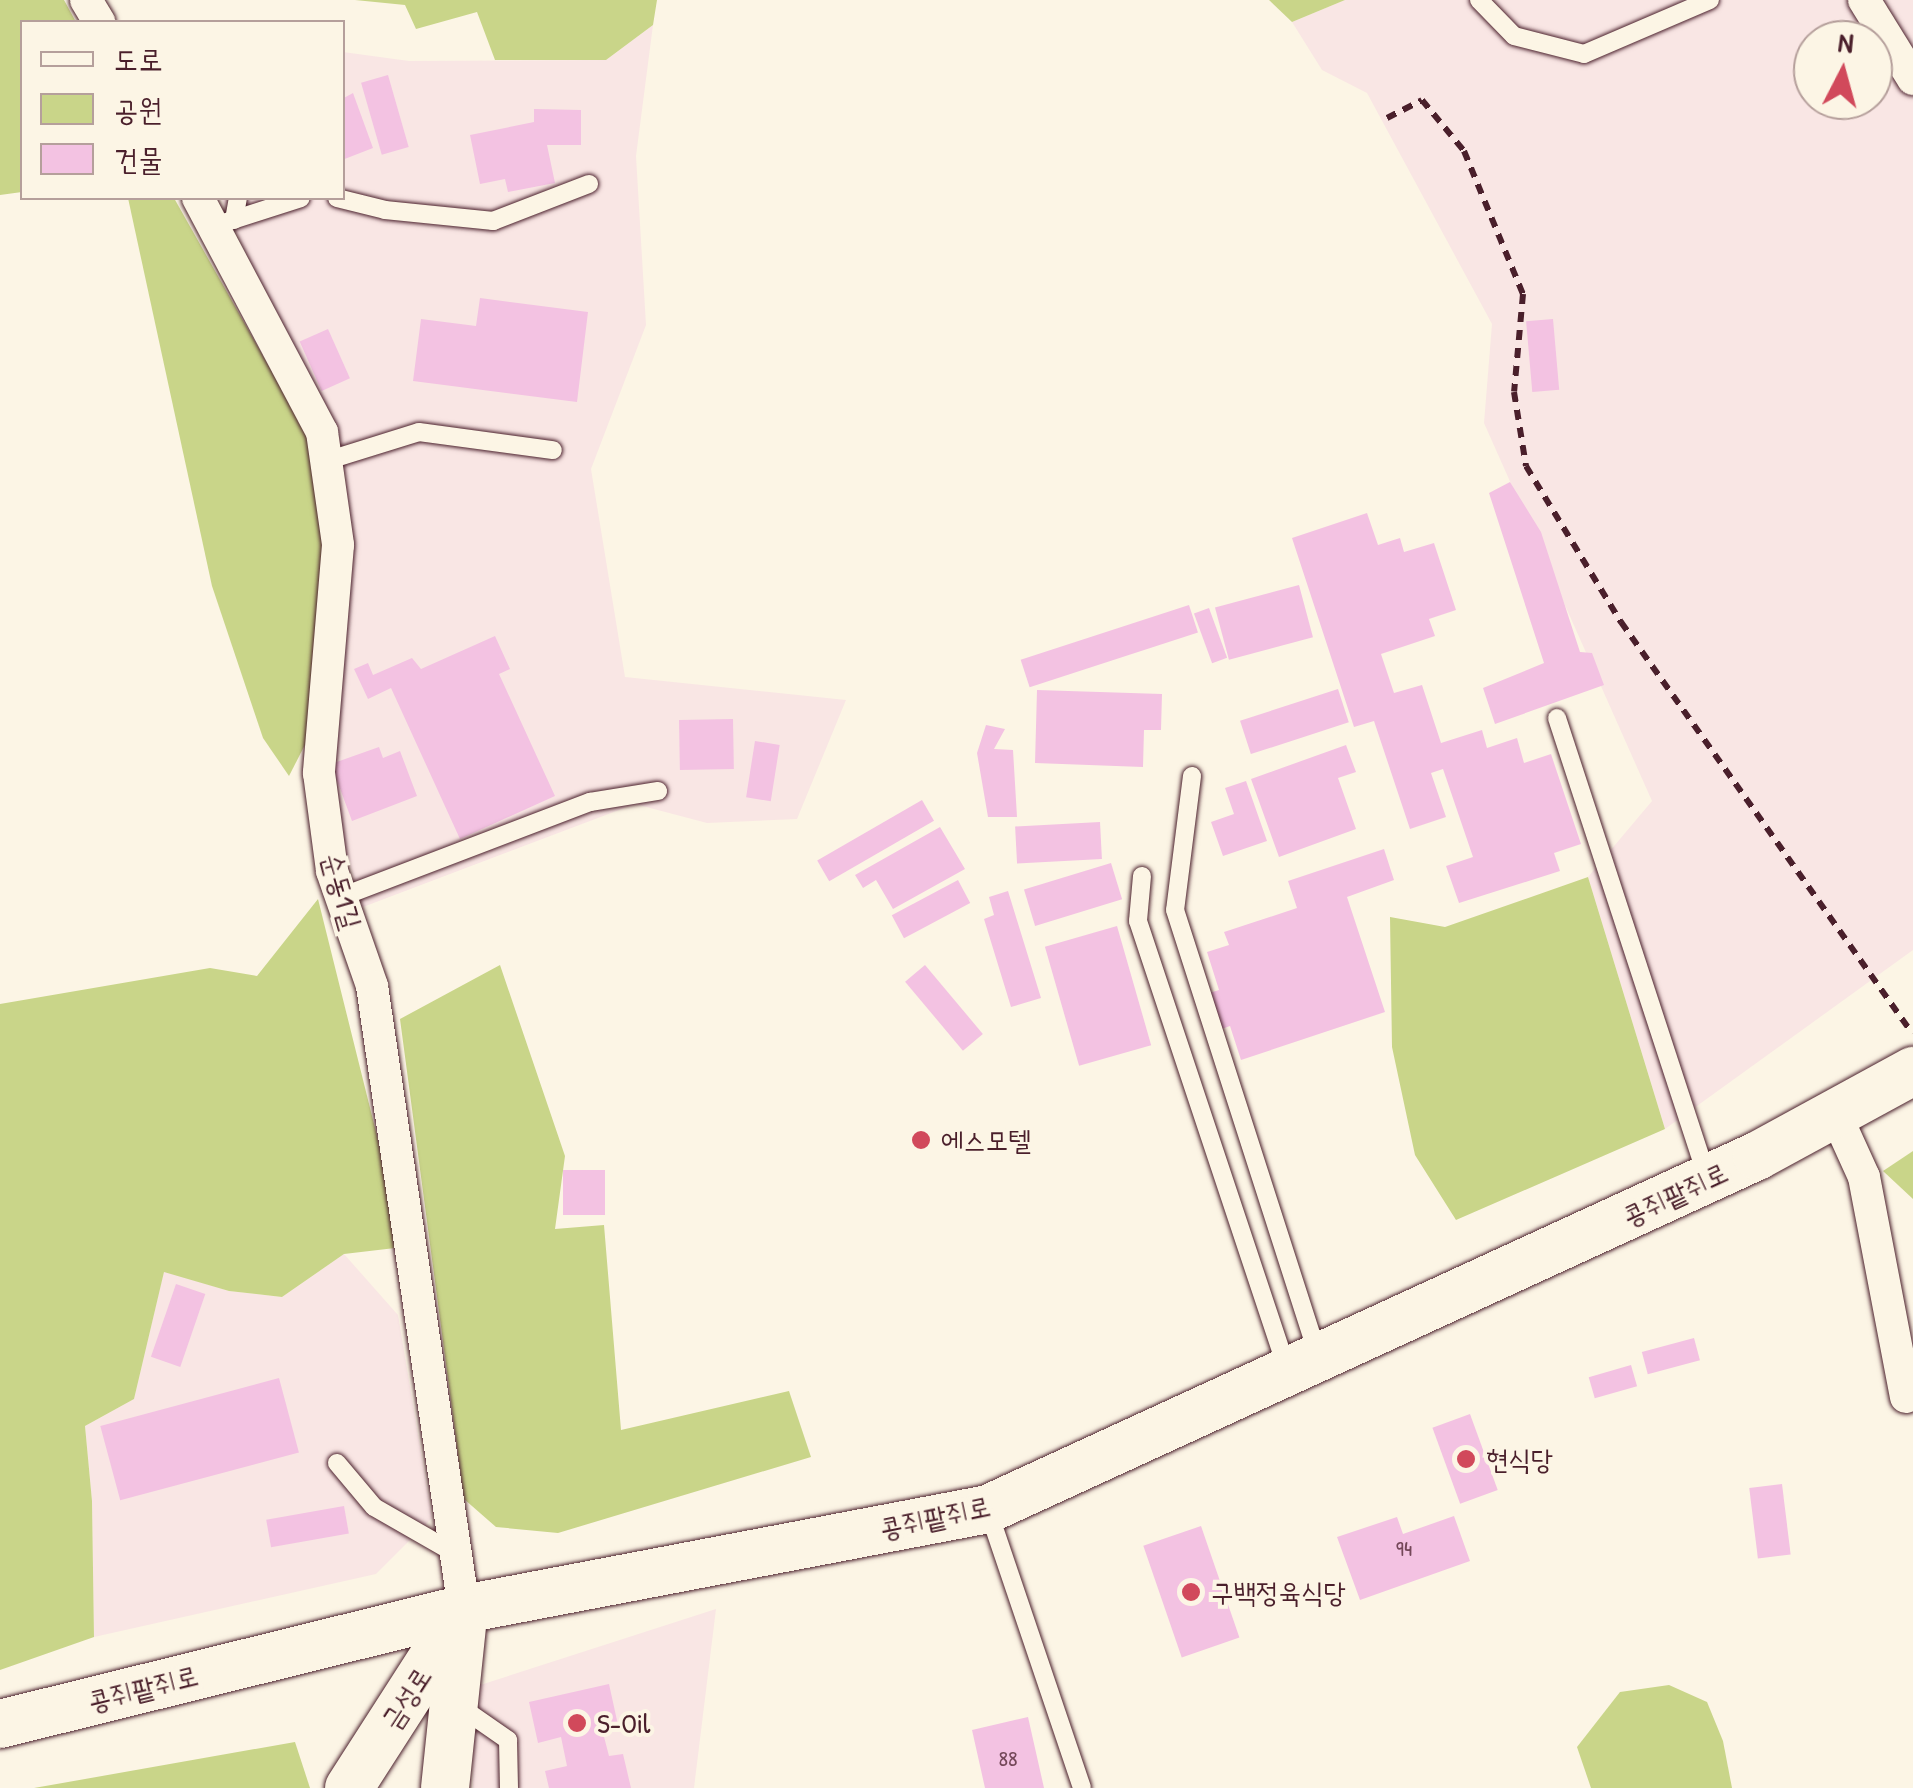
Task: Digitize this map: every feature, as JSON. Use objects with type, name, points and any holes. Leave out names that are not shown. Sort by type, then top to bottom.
[{"type":"main road","name":"콩쥐팥쥐로","points":[[0,1724],[464,1608],[988,1509],[1707,1178],[1913,1071]]},
{"type":"main road","points":[[445,1788],[464,1608]]},
{"type":"main road","name":"금성로","points":[[349,1788],[464,1608]]},
{"type":"street","points":[[1864,0],[1913,79]]},
{"type":"street","name":"순동1길","points":[[215,214],[322,432],[338,545],[319,773],[332,872],[372,986],[464,1608]]},
{"type":"street","points":[[1834,1114],[1864,1178],[1906,1397]]},
{"type":"lane","points":[[1480,0],[1514,36],[1584,54],[1710,0]]},
{"type":"lane","points":[[345,200],[386,210],[493,221],[589,184]]},
{"type":"lane","points":[[215,214],[290,200]]},
{"type":"lane","points":[[326,460],[419,432],[553,450]]},
{"type":"lane","points":[[1557,718],[1707,1178]]},
{"type":"lane","points":[[1192,776],[1175,910],[1304,1366]]},
{"type":"lane","points":[[340,897],[590,802],[658,791]]},
{"type":"lane","points":[[1142,876],[1138,921],[1304,1366]]},
{"type":"lane","points":[[337,1463],[374,1506],[456,1554]]},
{"type":"lane","points":[[988,1509],[1082,1788]]},
{"type":"lane","points":[[454,1703],[508,1740],[508,1788]]},
{"type":"path","points":[[1387,118],[1422,100],[1464,151],[1523,294],[1514,392],[1526,466],[1620,622],[1913,1034]]},
{"type":"shaded area","points":[[1345,0],[1913,0],[1913,950],[1665,1129],[1588,877],[1652,801],[1484,423],[1492,324],[1367,93],[1322,70],[1292,22]]},
{"type":"shaded area","points":[[653,25],[636,156],[646,325],[591,469],[625,677],[846,700],[797,819],[707,823],[635,804],[363,907],[332,805],[344,623],[346,476],[222,200],[345,200],[345,52],[409,61],[606,60]]},
{"type":"shaded area","points":[[344,1254],[398,1315],[432,1518],[376,1574],[94,1637],[92,1501],[85,1426],[134,1399],[164,1271],[229,1291],[282,1297]]},
{"type":"shaded area","points":[[716,1609],[694,1788],[473,1788],[474,1687]]},
{"type":"green space","points":[[0,0],[64,0],[75,20],[20,20],[20,192],[0,195]]},
{"type":"green space","points":[[355,0],[657,0],[653,25],[606,60],[495,60],[477,12],[416,29],[405,5]]},
{"type":"green space","points":[[1269,0],[1345,0],[1292,22]]},
{"type":"green space","points":[[128,200],[175,200],[311,441],[329,547],[310,735],[289,776],[263,738],[212,586]]},
{"type":"green space","points":[[1588,877],[1665,1129],[1456,1220],[1415,1155],[1392,1047],[1390,917],[1445,927]]},
{"type":"green space","points":[[318,899],[379,1144],[395,1248],[344,1254],[282,1297],[229,1291],[164,1272],[134,1399],[85,1426],[92,1501],[94,1637],[0,1670],[0,1004],[210,968],[257,976]]},
{"type":"green space","points":[[500,965],[565,1156],[555,1229],[604,1225],[621,1430],[789,1391],[811,1457],[558,1533],[496,1527],[464,1499],[400,1019]]},
{"type":"green space","points":[[1913,1151],[1913,1199],[1883,1171]]},
{"type":"green space","points":[[1669,1685],[1707,1702],[1723,1741],[1732,1788],[1591,1788],[1577,1747],[1620,1692]]},
{"type":"green space","points":[[295,1742],[310,1788],[34,1788]]},
{"type":"building","points":[[388,75],[409,147],[382,155],[361,83]]},
{"type":"building","points":[[353,93],[373,148],[345,159],[345,97]]},
{"type":"building","points":[[534,109],[581,110],[581,145],[547,145],[555,183],[508,192],[505,179],[480,184],[470,135],[534,122]]},
{"type":"building","points":[[480,298],[588,312],[577,402],[413,381],[421,319],[476,326]]},
{"type":"building","points":[[1553,319],[1559,390],[1532,392],[1526,321]]},
{"type":"building","points":[[328,329],[350,378],[322,391],[300,342]]},
{"type":"building","points":[[1510,482],[1541,532],[1580,652],[1592,653],[1604,685],[1495,724],[1483,688],[1544,663],[1489,493]]},
{"type":"building","points":[[1367,513],[1378,545],[1400,538],[1404,552],[1434,543],[1456,610],[1429,619],[1435,636],[1381,654],[1394,693],[1422,685],[1441,743],[1482,730],[1487,748],[1517,738],[1524,763],[1551,754],[1581,844],[1554,853],[1560,871],[1459,903],[1446,866],[1473,857],[1443,769],[1431,773],[1446,817],[1410,829],[1374,721],[1354,727],[1292,538]]},
{"type":"building","points":[[1299,585],[1313,637],[1229,660],[1215,608]]},
{"type":"building","points":[[1189,605],[1198,633],[1030,687],[1021,660]]},
{"type":"building","points":[[1209,608],[1227,658],[1212,663],[1194,613]]},
{"type":"building","points":[[495,636],[510,669],[499,674],[555,796],[460,839],[391,688],[368,699],[354,669],[368,663],[373,675],[412,658],[421,669]]},
{"type":"building","points":[[1338,689],[1349,722],[1251,754],[1240,721]]},
{"type":"building","points":[[1037,690],[1162,694],[1161,730],[1144,730],[1143,767],[1035,763]]},
{"type":"building","points":[[733,719],[734,769],[680,770],[679,720]]},
{"type":"building","points":[[986,725],[1005,729],[994,749],[1013,750],[1017,817],[988,817],[977,753]]},
{"type":"building","points":[[755,741],[780,745],[771,801],[746,797]]},
{"type":"building","points":[[1346,745],[1356,772],[1338,778],[1356,829],[1279,857],[1251,779]]},
{"type":"building","points":[[379,747],[383,758],[400,751],[417,796],[352,821],[331,764]]},
{"type":"building","points":[[1246,781],[1267,841],[1223,856],[1211,822],[1234,814],[1225,788]]},
{"type":"building","points":[[922,800],[934,821],[829,881],[817,860]]},
{"type":"building","points":[[1100,822],[1102,859],[1017,863],[1015,826]]},
{"type":"building","points":[[940,827],[965,869],[893,909],[876,880],[863,888],[855,875]]},
{"type":"building","points":[[1384,849],[1394,880],[1347,897],[1385,1012],[1241,1060],[1230,1026],[1219,1030],[1206,994],[1219,990],[1207,952],[1229,945],[1224,932],[1297,908],[1288,881]]},
{"type":"building","points":[[1111,863],[1122,899],[1035,926],[1024,890]]},
{"type":"building","points":[[958,880],[970,903],[904,938],[892,915]]},
{"type":"building","points":[[1008,891],[1041,998],[1011,1007],[984,919],[994,915],[989,897]]},
{"type":"building","points":[[1117,926],[1151,1045],[1079,1066],[1045,947]]},
{"type":"building","points":[[925,965],[983,1034],[963,1051],[905,982]]},
{"type":"building","points":[[563,1170],[605,1170],[605,1215],[563,1215]]},
{"type":"building","points":[[176,1284],[205,1294],[180,1367],[151,1357]]},
{"type":"building","points":[[1694,1338],[1700,1360],[1648,1374],[1642,1352]]},
{"type":"building","points":[[1631,1365],[1637,1386],[1595,1398],[1589,1377]]},
{"type":"building","points":[[279,1378],[299,1452],[120,1500],[100,1426]]},
{"type":"building","points":[[1470,1414],[1498,1490],[1460,1504],[1432,1428]]},
{"type":"building","points":[[1782,1484],[1791,1554],[1758,1558],[1749,1488]]},
{"type":"building","points":[[344,1506],[349,1534],[271,1547],[266,1520]]},
{"type":"building","points":[[1454,1516],[1470,1561],[1360,1600],[1337,1537],[1397,1517],[1403,1534]]},
{"type":"building","points":[[1201,1526],[1239,1638],[1182,1657],[1143,1546]]},
{"type":"building","points":[[609,1684],[618,1725],[602,1729],[609,1756],[623,1754],[631,1788],[549,1788],[545,1771],[567,1766],[561,1737],[538,1743],[529,1702]]},
{"type":"building","points":[[1028,1717],[1044,1788],[985,1788],[972,1730]]},
{"type":"place","name":"에스모텔","points":[[921,1140]]},
{"type":"place","name":"현식당","points":[[1466,1459]]},
{"type":"place","name":"구백정육식당","points":[[1191,1592]]},
{"type":"place","name":"S-Oil","points":[[577,1723]]}]
